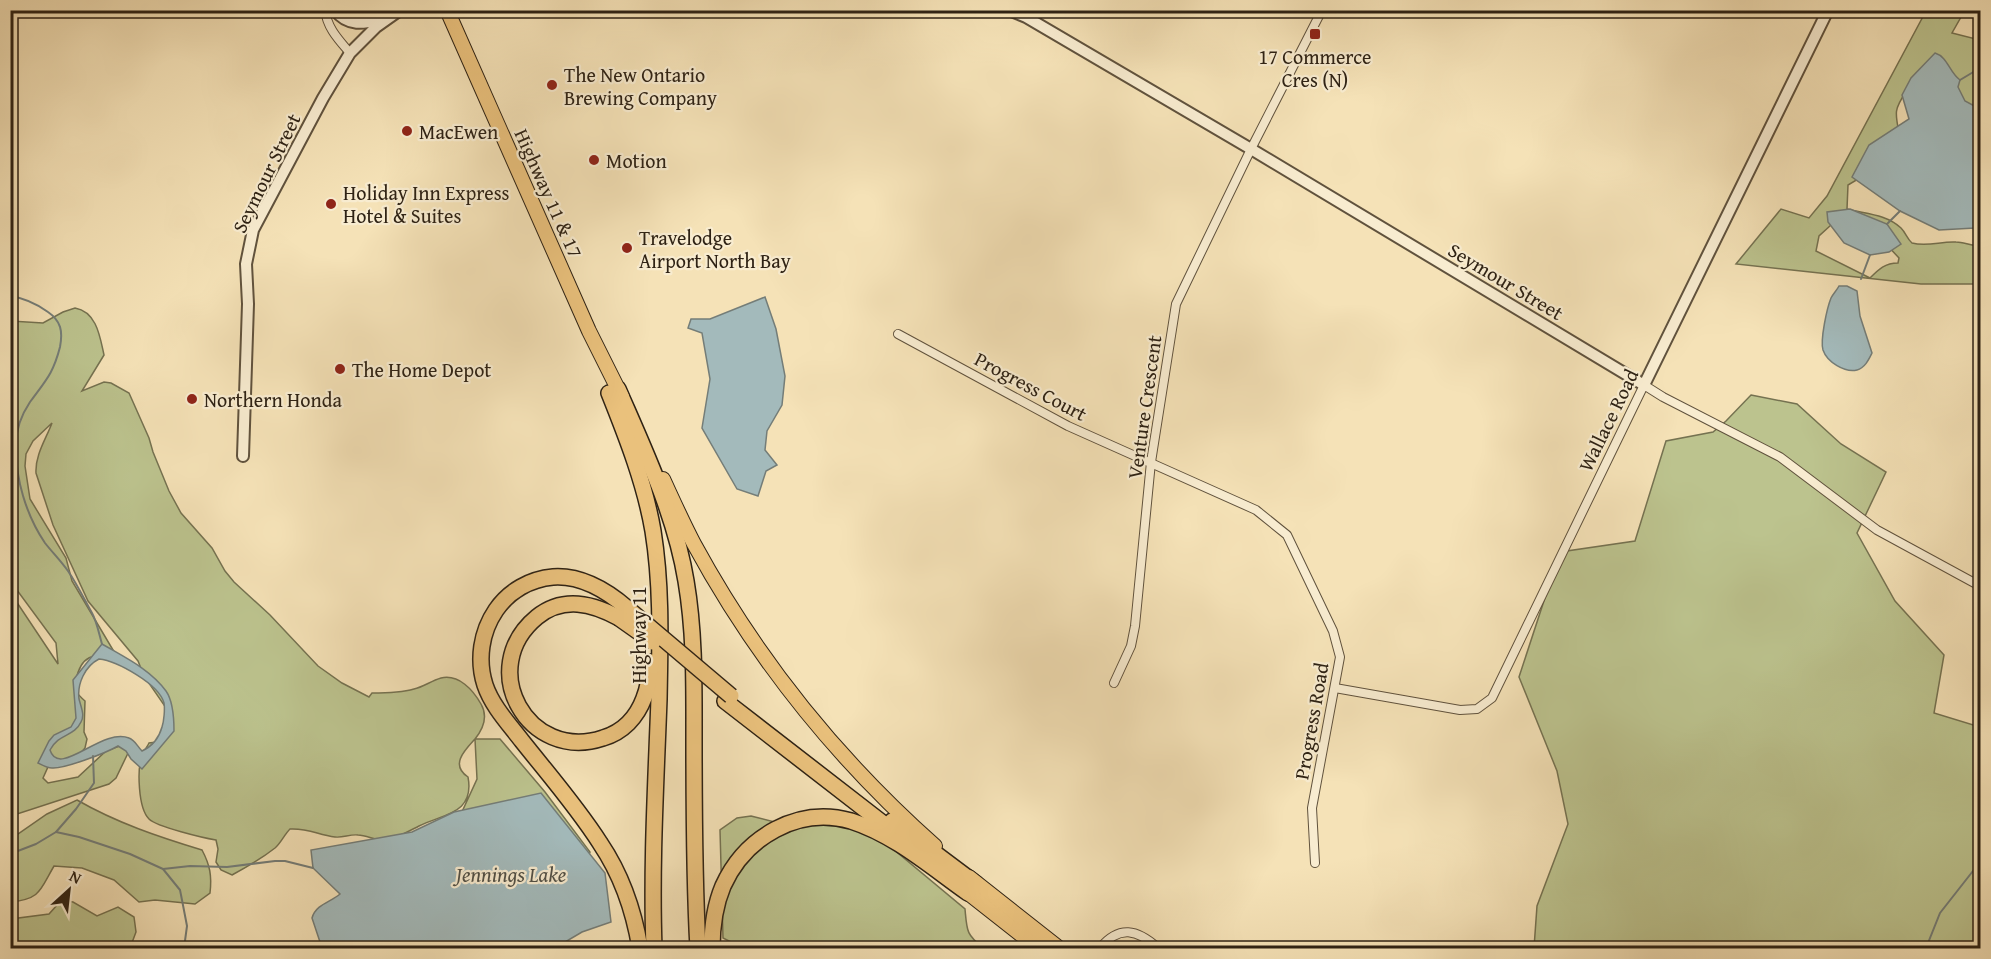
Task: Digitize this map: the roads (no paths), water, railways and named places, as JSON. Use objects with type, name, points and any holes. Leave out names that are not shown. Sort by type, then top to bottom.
[{"type":"highway","name":"Highway 11 & 17","points":[[447,10],[614,391],[695,545],[738,618],[772,668],[858,771],[972,889]]},
{"type":"highway","name":"Highway 11","points":[[614,391],[653,530],[661,603],[653,861],[654,948]]},
{"type":"highway","points":[[614,391],[664,501],[678,545],[691,612],[695,686],[695,885],[698,948]]},
{"type":"highway","points":[[623,613],[595,606],[562,604],[541,614],[525,629],[512,655],[509,676],[511,688],[520,709],[544,733],[566,741],[588,742],[616,733],[632,719],[638,710],[647,691],[652,656],[653,530]]},
{"type":"highway","points":[[640,948],[632,911],[607,854],[579,813],[496,706],[485,684],[481,662],[483,640],[491,619],[504,600],[519,587],[529,583],[559,577],[580,580],[607,593],[623,613],[728,699],[834,777],[972,889],[1038,948]]},
{"type":"highway","points":[[711,948],[720,895],[734,867],[748,848],[765,835],[796,821],[819,817],[842,819],[888,838],[972,889],[1059,948]]},
{"type":"street","points":[[325,10],[326,18],[334,34],[350,53]]},
{"type":"street","points":[[335,10],[343,19],[357,23],[387,18]]},
{"type":"street","name":"Seymour Street","points":[[243,456],[248,304],[246,264],[253,230],[323,98],[350,53],[366,36],[400,10]]},
{"type":"street","name":"Seymour Street","points":[[1009,10],[1026,17],[1251,148],[1663,397],[1780,457],[1877,530],[1980,586]]},
{"type":"street","name":"Venture Crescent","points":[[1114,683],[1131,646],[1135,626],[1151,462],[1176,304],[1251,148],[1322,10]]},
{"type":"street","name":"Wallace Road","points":[[1335,688],[1460,710],[1477,709],[1492,698],[1828,10]]},
{"type":"street","name":"Progress Court","points":[[898,334],[1068,426],[1151,462]]},
{"type":"street","name":"Progress Road","points":[[1151,462],[1256,510],[1287,535],[1334,631],[1340,657],[1312,808],[1315,863]]},
{"type":"street","points":[[1100,948],[1109,938],[1124,933],[1141,936],[1158,948]]},
{"type":"water","points":[[1935,53],[1943,58],[1960,80],[1958,87],[1965,101],[1980,109],[1980,224],[1975,228],[1939,230],[1900,211],[1852,177],[1869,145],[1909,119],[1902,95],[1911,78]]},
{"type":"water","points":[[1850,209],[1887,224],[1901,244],[1889,252],[1870,255],[1844,243],[1828,222],[1827,212]]},
{"type":"water","points":[[1839,286],[1847,286],[1857,291],[1860,316],[1872,353],[1864,365],[1857,370],[1847,370],[1837,366],[1828,359],[1823,350],[1823,332],[1828,309],[1831,298]]},
{"type":"water","points":[[765,297],[776,329],[785,376],[782,405],[767,431],[765,450],[777,465],[766,471],[758,496],[737,489],[702,428],[710,379],[702,333],[688,328],[691,319],[710,319]]},
{"type":"water","points":[[102,644],[136,664],[160,683],[170,700],[174,731],[142,769],[126,751],[118,746],[58,768],[41,765],[38,763],[49,741],[54,735],[71,727],[76,718],[73,680]],"holes":[[[99,659],[146,681],[161,696],[164,712],[159,735],[142,751],[131,739],[118,737],[107,739],[72,756],[62,759],[55,757],[50,750],[58,741],[78,727],[82,719],[79,687],[83,676],[94,662]]]},
{"type":"water","name":"Jennings Lake","points":[[541,793],[605,873],[611,922],[582,932],[555,948],[322,948],[312,918],[320,906],[340,894],[313,868],[311,850],[412,832],[454,812]]},
{"type":"waterway","points":[[1960,80],[1980,68]]},
{"type":"waterway","points":[[1887,224],[1900,211]]},
{"type":"waterway","points":[[1861,279],[1870,255]]},
{"type":"waterway","points":[[10,296],[44,309],[56,319],[60,327],[61,341],[55,364],[27,407],[18,428],[17,470],[32,520],[45,543],[77,586],[94,617],[102,644]]},
{"type":"waterway","points":[[10,854],[36,844],[56,832],[76,809],[94,783],[93,756]]},
{"type":"waterway","points":[[56,832],[130,854],[163,869],[180,890],[187,926],[184,948]]},
{"type":"waterway","points":[[163,869],[190,866],[227,867],[275,861],[285,861],[313,868]]},
{"type":"waterway","points":[[1926,948],[1940,913],[1980,862]]},
{"type":"place","name":"17 Commerce Cres (N)","points":[[1315,34]]},
{"type":"place","name":"The New Ontario Brewing Company","points":[[552,85]]},
{"type":"place","name":"MacEwen","points":[[407,131]]},
{"type":"place","name":"Motion","points":[[594,160]]},
{"type":"place","name":"Holiday Inn Express Hotel & Suites","points":[[331,204]]},
{"type":"place","name":"Travelodge Airport North Bay","points":[[627,248]]},
{"type":"place","name":"The Home Depot","points":[[340,369]]},
{"type":"place","name":"Northern Honda","points":[[192,399]]}]
